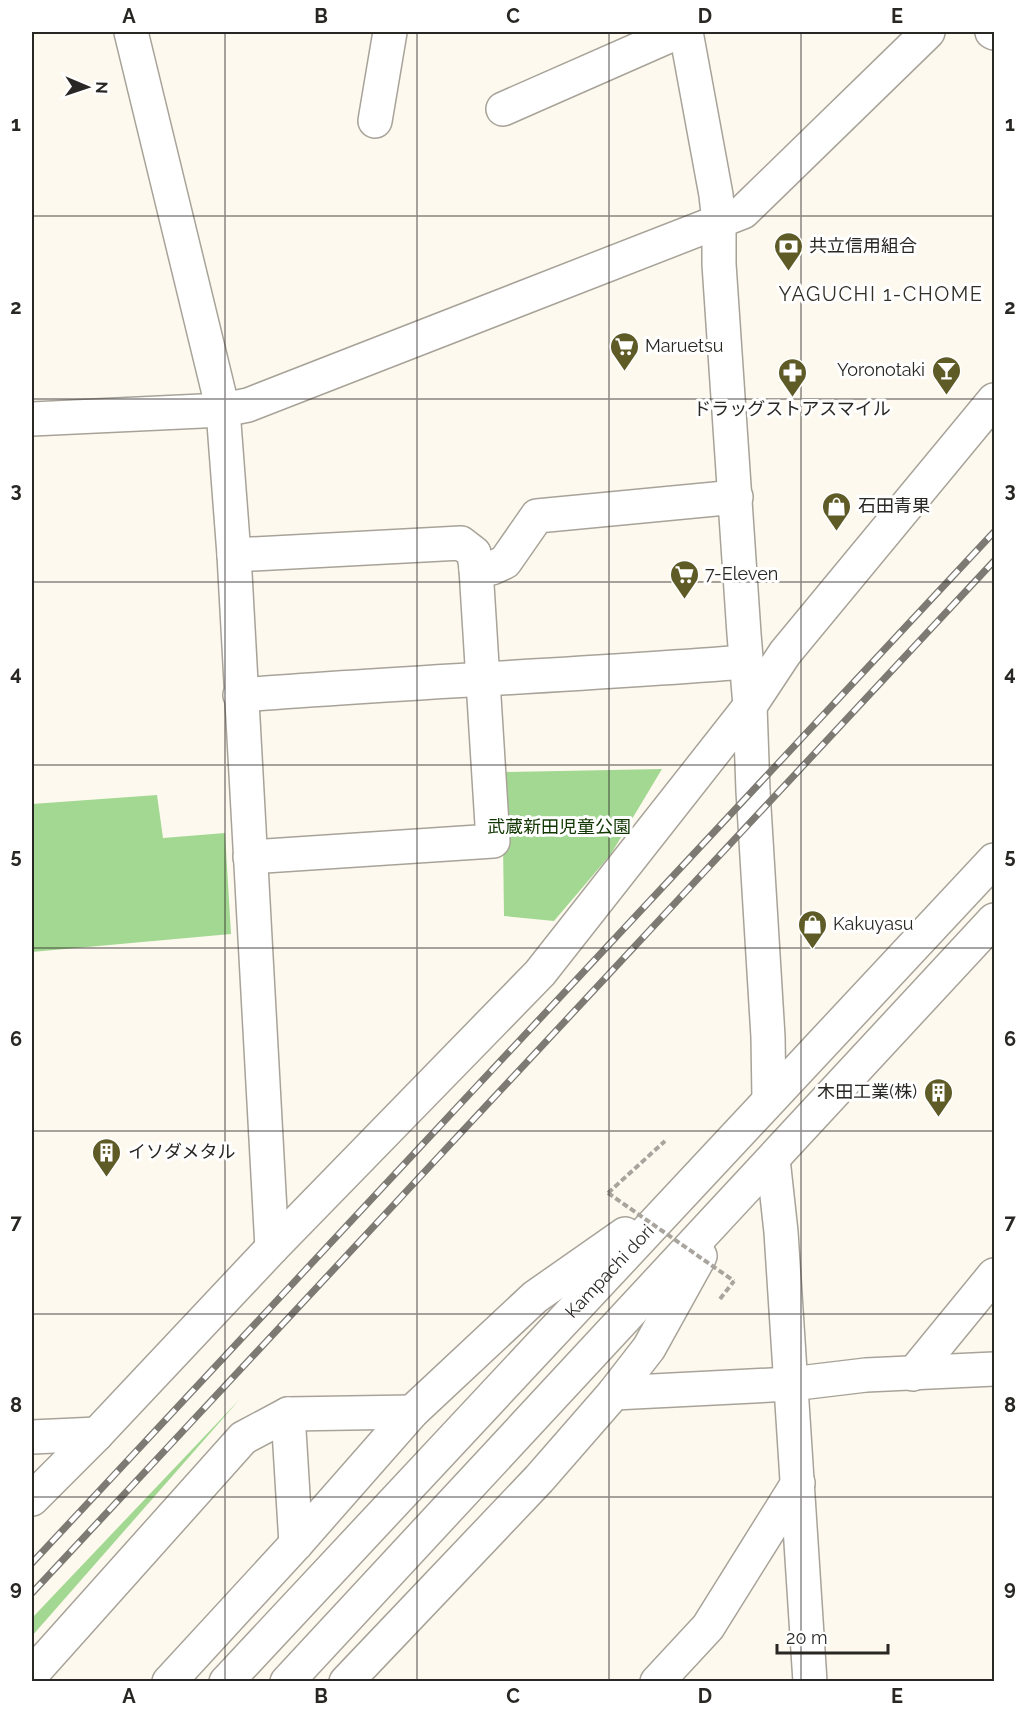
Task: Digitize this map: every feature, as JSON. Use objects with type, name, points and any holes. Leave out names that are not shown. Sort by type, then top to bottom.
[{"type":"street","points":[[131,32],[223,410],[234,555],[272,1248]]},
{"type":"street","points":[[375,121],[390,32]]},
{"type":"street","points":[[503,109],[678,32]]},
{"type":"street","points":[[686,32],[719,223],[719,264],[750,706],[753,800],[768,1037],[769,1099]]},
{"type":"street","points":[[32,419],[223,410],[248,405],[719,223],[743,212],[928,32]]},
{"type":"street","points":[[32,1499],[540,973],[750,706],[785,653],[994,399]]},
{"type":"street","points":[[476,569],[492,568],[505,562],[537,516],[736,497]]},
{"type":"street","points":[[234,555],[461,543],[474,553],[493,841],[250,857]]},
{"type":"street","points":[[240,695],[378,684],[626,671],[746,662]]},
{"type":"street","name":"Kampachi dori","points":[[226,1682],[994,860]]},
{"type":"street","points":[[287,1682],[994,921]]},
{"type":"street","points":[[773,1160],[781,1232],[810,1682]]},
{"type":"street","points":[[169,1682],[296,1545],[412,1412],[535,1297],[678,1197]]},
{"type":"street","points":[[346,1682],[539,1479],[614,1393],[650,1348],[726,1210]]},
{"type":"street","points":[[913,1374],[994,1275]]},
{"type":"street","points":[[614,1393],[791,1384],[866,1375],[994,1368]]},
{"type":"street","points":[[32,1674],[243,1438],[288,1414],[412,1412]]},
{"type":"street","points":[[288,1414],[296,1545]]},
{"type":"street","points":[[32,1437],[97,1434]]},
{"type":"street","points":[[657,1682],[708,1627],[798,1483]]},
{"type":"path","points":[[665,1141],[608,1193],[735,1281]]},
{"type":"green space","name":"武蔵新田児童公園","points":[[662,769],[611,854],[554,921],[504,916],[502,772]]},
{"type":"green space","points":[[157,795],[163,838],[225,833],[231,934],[32,952],[32,804]]},
{"type":"green space","points":[[240,1399],[32,1636],[32,1618]]},
{"type":"railway","points":[[32,1563],[994,532]]},
{"type":"railway","points":[[32,1593],[994,561]]},
{"type":"place","name":"共立信用組合","points":[[788,272]]},
{"type":"place","name":"Maruetsu","points":[[624,372]]},
{"type":"place","name":"Yoronotaki","points":[[946,396]]},
{"type":"place","name":"ドラッグストアスマイル","points":[[792,398]]},
{"type":"place","name":"石田青果","points":[[837,532]]},
{"type":"place","name":"7-Eleven","points":[[684,600]]},
{"type":"place","name":"Kakuyasu","points":[[812,950]]},
{"type":"place","name":"木田工業(株)","points":[[938,1118]]},
{"type":"place","name":"イソダメタル","points":[[107,1178]]},
{"type":"district","name":"YAGUCHI 1-CHOME","points":[[881,294]]}]
